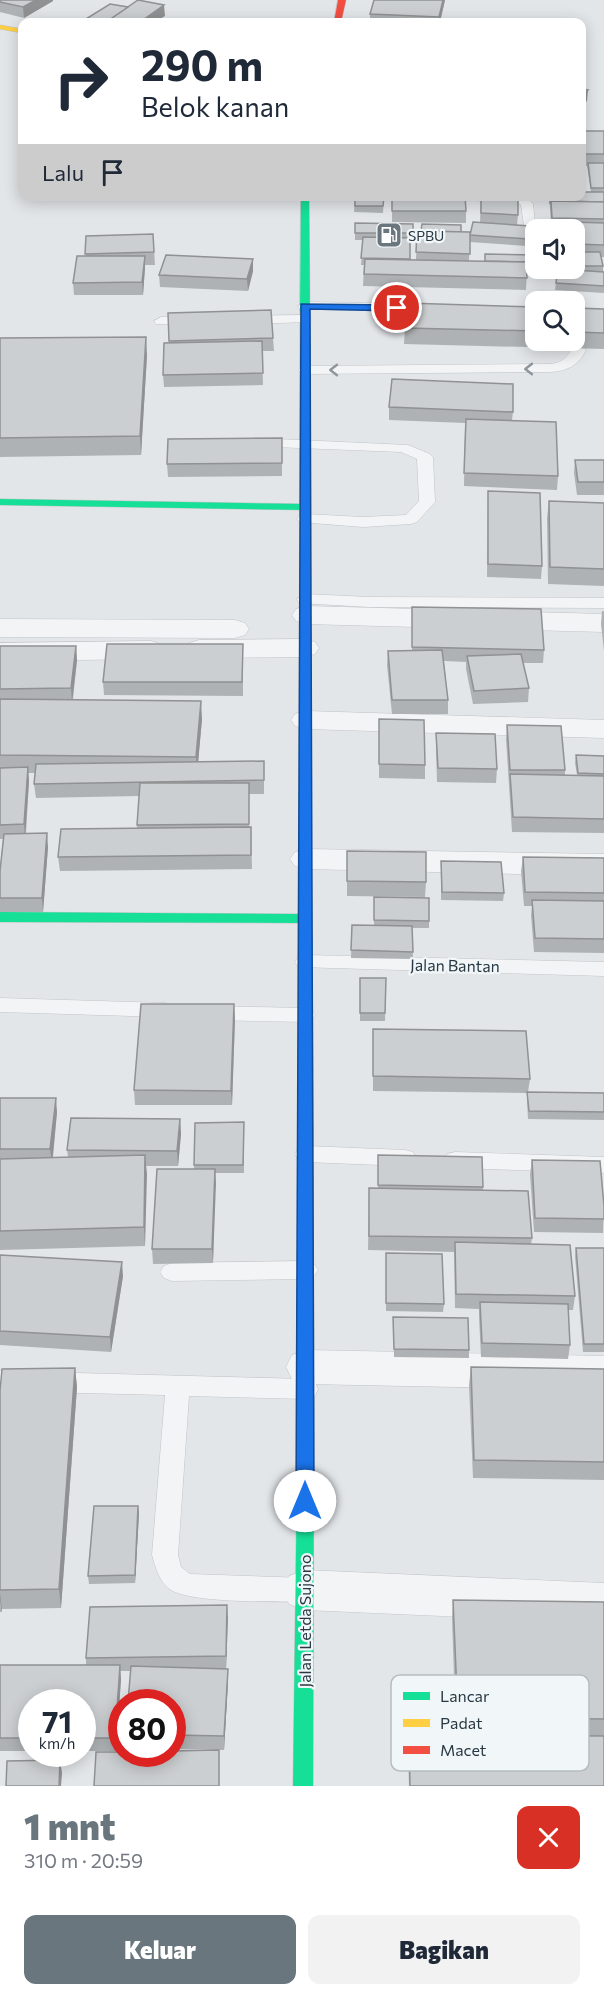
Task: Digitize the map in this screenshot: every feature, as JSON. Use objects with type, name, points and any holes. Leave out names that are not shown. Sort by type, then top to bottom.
[{"type":"main road","points":[[338,18],[342,0]]},
{"type":"main road","points":[[0,27],[18,31]]},
{"type":"main road","name":"Jalan Letda Sujono","points":[[303,1786],[306,1378],[305,201]]},
{"type":"main road","points":[[0,502],[305,513]]},
{"type":"main road","points":[[0,917],[306,919]]},
{"type":"street","points":[[305,607],[604,623]]},
{"type":"street","points":[[0,628],[282,630]]},
{"type":"street","points":[[0,652],[305,648]]},
{"type":"street","points":[[306,720],[604,729]]},
{"type":"street","points":[[306,859],[604,866]]},
{"type":"street","points":[[306,1378],[604,1373]]},
{"type":"street","points":[[305,1590],[604,1603]]},
{"type":"lane","points":[[525,201],[528,219]]},
{"type":"lane","points":[[233,320],[305,313],[443,308]]},
{"type":"lane","points":[[161,321],[209,320]]},
{"type":"lane","points":[[305,370],[550,369],[571,363],[578,351]]},
{"type":"lane","points":[[237,443],[305,443],[403,448],[425,458],[427,502],[411,519],[363,522],[305,513]]},
{"type":"lane","points":[[305,607],[369,602],[604,603]]},
{"type":"lane","name":"Jalan Bantan","points":[[306,962],[604,969]]},
{"type":"lane","points":[[0,1005],[305,1015]]},
{"type":"lane","points":[[306,1154],[604,1165]]},
{"type":"lane","points":[[172,1272],[306,1270]]},
{"type":"lane","points":[[0,1382],[178,1385],[306,1378]]},
{"type":"lane","points":[[178,1385],[165,1555],[169,1573],[180,1584],[189,1586],[305,1590]]},
{"type":"building","points":[[0,0],[36,0],[23,7],[0,2]]},
{"type":"building","points":[[138,0],[164,5],[146,18],[112,18]]},
{"type":"building","points":[[374,0],[443,0],[439,17],[370,14]]},
{"type":"building","points":[[110,4],[128,7],[112,18],[87,18]]},
{"type":"building","points":[[586,131],[604,131],[604,154],[586,154]]},
{"type":"building","points":[[588,163],[604,163],[604,188],[591,188]]},
{"type":"building","points":[[586,192],[604,192],[604,202],[551,201],[586,201]]},
{"type":"building","points":[[355,201],[384,201],[383,206],[355,206]]},
{"type":"building","points":[[392,201],[465,201],[466,211],[392,211]]},
{"type":"building","points":[[481,201],[518,201],[518,215],[481,213]]},
{"type":"building","points":[[551,201],[604,202],[604,219],[552,218]]},
{"type":"building","points":[[473,222],[525,226],[525,239],[470,235]]},
{"type":"building","points":[[585,222],[604,223],[604,245],[585,244]]},
{"type":"building","points":[[355,223],[413,224],[413,233],[355,233]]},
{"type":"building","points":[[422,224],[461,225],[461,232],[421,231]]},
{"type":"building","points":[[417,231],[470,232],[470,254],[416,252]]},
{"type":"building","points":[[153,234],[154,252],[85,254],[86,236]]},
{"type":"building","points":[[363,237],[410,238],[410,259],[361,258]]},
{"type":"building","points":[[585,252],[600,252],[603,266],[585,266]]},
{"type":"building","points":[[485,254],[525,255],[525,262],[485,261]]},
{"type":"building","points":[[166,255],[253,259],[247,279],[159,275]]},
{"type":"building","points":[[77,256],[145,256],[142,282],[73,283]]},
{"type":"building","points":[[365,259],[525,262],[525,278],[364,274]]},
{"type":"building","points":[[585,271],[604,272],[604,286],[556,283],[557,279],[585,279]]},
{"type":"building","points":[[406,303],[525,307],[525,331],[405,328]]},
{"type":"building","points":[[585,308],[604,309],[604,333],[585,332]]},
{"type":"building","points":[[271,310],[273,338],[169,341],[168,313]]},
{"type":"building","points":[[146,337],[140,436],[0,438],[0,338]]},
{"type":"building","points":[[262,341],[263,373],[163,375],[164,343]]},
{"type":"building","points":[[392,379],[513,384],[513,412],[389,407]]},
{"type":"building","points":[[466,419],[556,422],[558,476],[464,473]]},
{"type":"building","points":[[282,438],[282,463],[167,464],[168,439]]},
{"type":"building","points":[[575,460],[604,460],[604,482],[578,482]]},
{"type":"building","points":[[488,491],[540,493],[542,566],[488,564]]},
{"type":"building","points":[[549,501],[604,503],[604,569],[550,567]]},
{"type":"building","points":[[412,607],[541,609],[544,650],[412,647]]},
{"type":"building","points":[[107,644],[243,644],[242,682],[103,682]]},
{"type":"building","points":[[0,646],[76,646],[71,688],[0,689]]},
{"type":"building","points":[[442,650],[448,700],[392,700],[388,651]]},
{"type":"building","points":[[521,654],[529,688],[474,691],[467,656]]},
{"type":"building","points":[[0,699],[201,701],[196,757],[0,755]]},
{"type":"building","points":[[379,719],[424,720],[425,765],[379,764]]},
{"type":"building","points":[[507,725],[561,726],[565,770],[510,770]]},
{"type":"building","points":[[436,733],[495,734],[497,769],[438,768]]},
{"type":"building","points":[[576,755],[604,756],[604,774],[578,773]]},
{"type":"building","points":[[264,761],[264,780],[34,784],[36,764]]},
{"type":"building","points":[[28,767],[24,824],[0,825],[0,768]]},
{"type":"building","points":[[510,774],[604,776],[604,819],[513,817]]},
{"type":"building","points":[[140,783],[249,783],[249,824],[137,825]]},
{"type":"building","points":[[251,827],[251,855],[58,857],[61,829]]},
{"type":"building","points":[[47,833],[42,898],[0,898],[4,834]]},
{"type":"building","points":[[347,851],[426,852],[426,882],[347,881]]},
{"type":"building","points":[[523,857],[604,858],[604,893],[525,892]]},
{"type":"building","points":[[441,861],[501,862],[504,893],[442,892]]},
{"type":"building","points":[[374,897],[429,898],[429,921],[374,920]]},
{"type":"building","points":[[532,900],[604,901],[604,939],[535,938]]},
{"type":"building","points":[[352,925],[412,926],[413,952],[351,950]]},
{"type":"building","points":[[360,978],[386,978],[385,1013],[360,1013]]},
{"type":"building","points":[[141,1004],[234,1004],[231,1091],[134,1090]]},
{"type":"building","points":[[373,1029],[526,1031],[530,1079],[373,1076]]},
{"type":"building","points":[[527,1092],[604,1093],[604,1112],[529,1111]]},
{"type":"building","points":[[0,1098],[56,1098],[50,1149],[0,1149]]},
{"type":"building","points":[[71,1118],[180,1119],[177,1151],[67,1150]]},
{"type":"building","points":[[244,1122],[243,1165],[194,1165],[195,1123]]},
{"type":"building","points":[[145,1155],[144,1227],[0,1231],[0,1159]]},
{"type":"building","points":[[378,1155],[482,1157],[483,1187],[378,1185]]},
{"type":"building","points":[[532,1160],[600,1161],[604,1219],[535,1218]]},
{"type":"building","points":[[157,1169],[215,1169],[212,1249],[152,1249]]},
{"type":"building","points":[[369,1188],[528,1191],[532,1238],[369,1236]]},
{"type":"building","points":[[455,1242],[570,1245],[575,1296],[456,1294]]},
{"type":"building","points":[[576,1248],[604,1248],[604,1344],[584,1344]]},
{"type":"building","points":[[386,1253],[442,1254],[444,1304],[386,1303]]},
{"type":"building","points":[[0,1255],[122,1262],[110,1337],[0,1331]]},
{"type":"building","points":[[480,1302],[568,1304],[570,1345],[482,1343]]},
{"type":"building","points":[[393,1317],[468,1318],[469,1350],[394,1349]]},
{"type":"building","points":[[471,1367],[604,1369],[604,1462],[474,1460]]},
{"type":"building","points":[[75,1368],[59,1589],[0,1590],[0,1391],[2,1369]]},
{"type":"building","points":[[94,1506],[138,1506],[135,1575],[88,1576]]},
{"type":"building","points":[[453,1600],[604,1602],[604,1719],[589,1719],[589,1675],[456,1675]]},
{"type":"building","points":[[227,1605],[226,1656],[86,1658],[90,1607]]},
{"type":"building","points":[[0,1665],[120,1665],[118,1689],[108,1689],[108,1738],[96,1738],[96,1689],[18,1689],[18,1738],[0,1738]]},
{"type":"building","points":[[131,1666],[228,1669],[224,1736],[186,1735],[186,1689],[129,1689]]},
{"type":"building","points":[[589,1736],[604,1736],[604,1786],[410,1786],[410,1771],[589,1771]]},
{"type":"building","points":[[219,1750],[219,1786],[94,1786],[96,1752],[108,1752],[108,1767],[186,1767],[186,1751]]},
{"type":"building","points":[[7,1761],[18,1761],[18,1767],[60,1767],[59,1786],[6,1786]]},
{"type":"traffic: fast","points":[[305,201],[305,311]]},
{"type":"traffic: fast","points":[[0,502],[305,507]]},
{"type":"traffic: fast","points":[[305,783],[306,1071]]},
{"type":"traffic: fast","points":[[0,917],[306,919]]},
{"type":"traffic: fast","points":[[303,1786],[306,1397]]},
{"type":"traffic: slow","points":[[0,27],[18,30]]},
{"type":"traffic: slow","points":[[305,311],[305,783]]},
{"type":"traffic: jam","points":[[338,18],[342,0]]},
{"type":"traffic: jam","points":[[306,1071],[306,1397]]},
{"type":"place","name":"SPBU","points":[[389,235]]},
{"type":"route","points":[[305,1501],[305,306],[397,308]]}]
